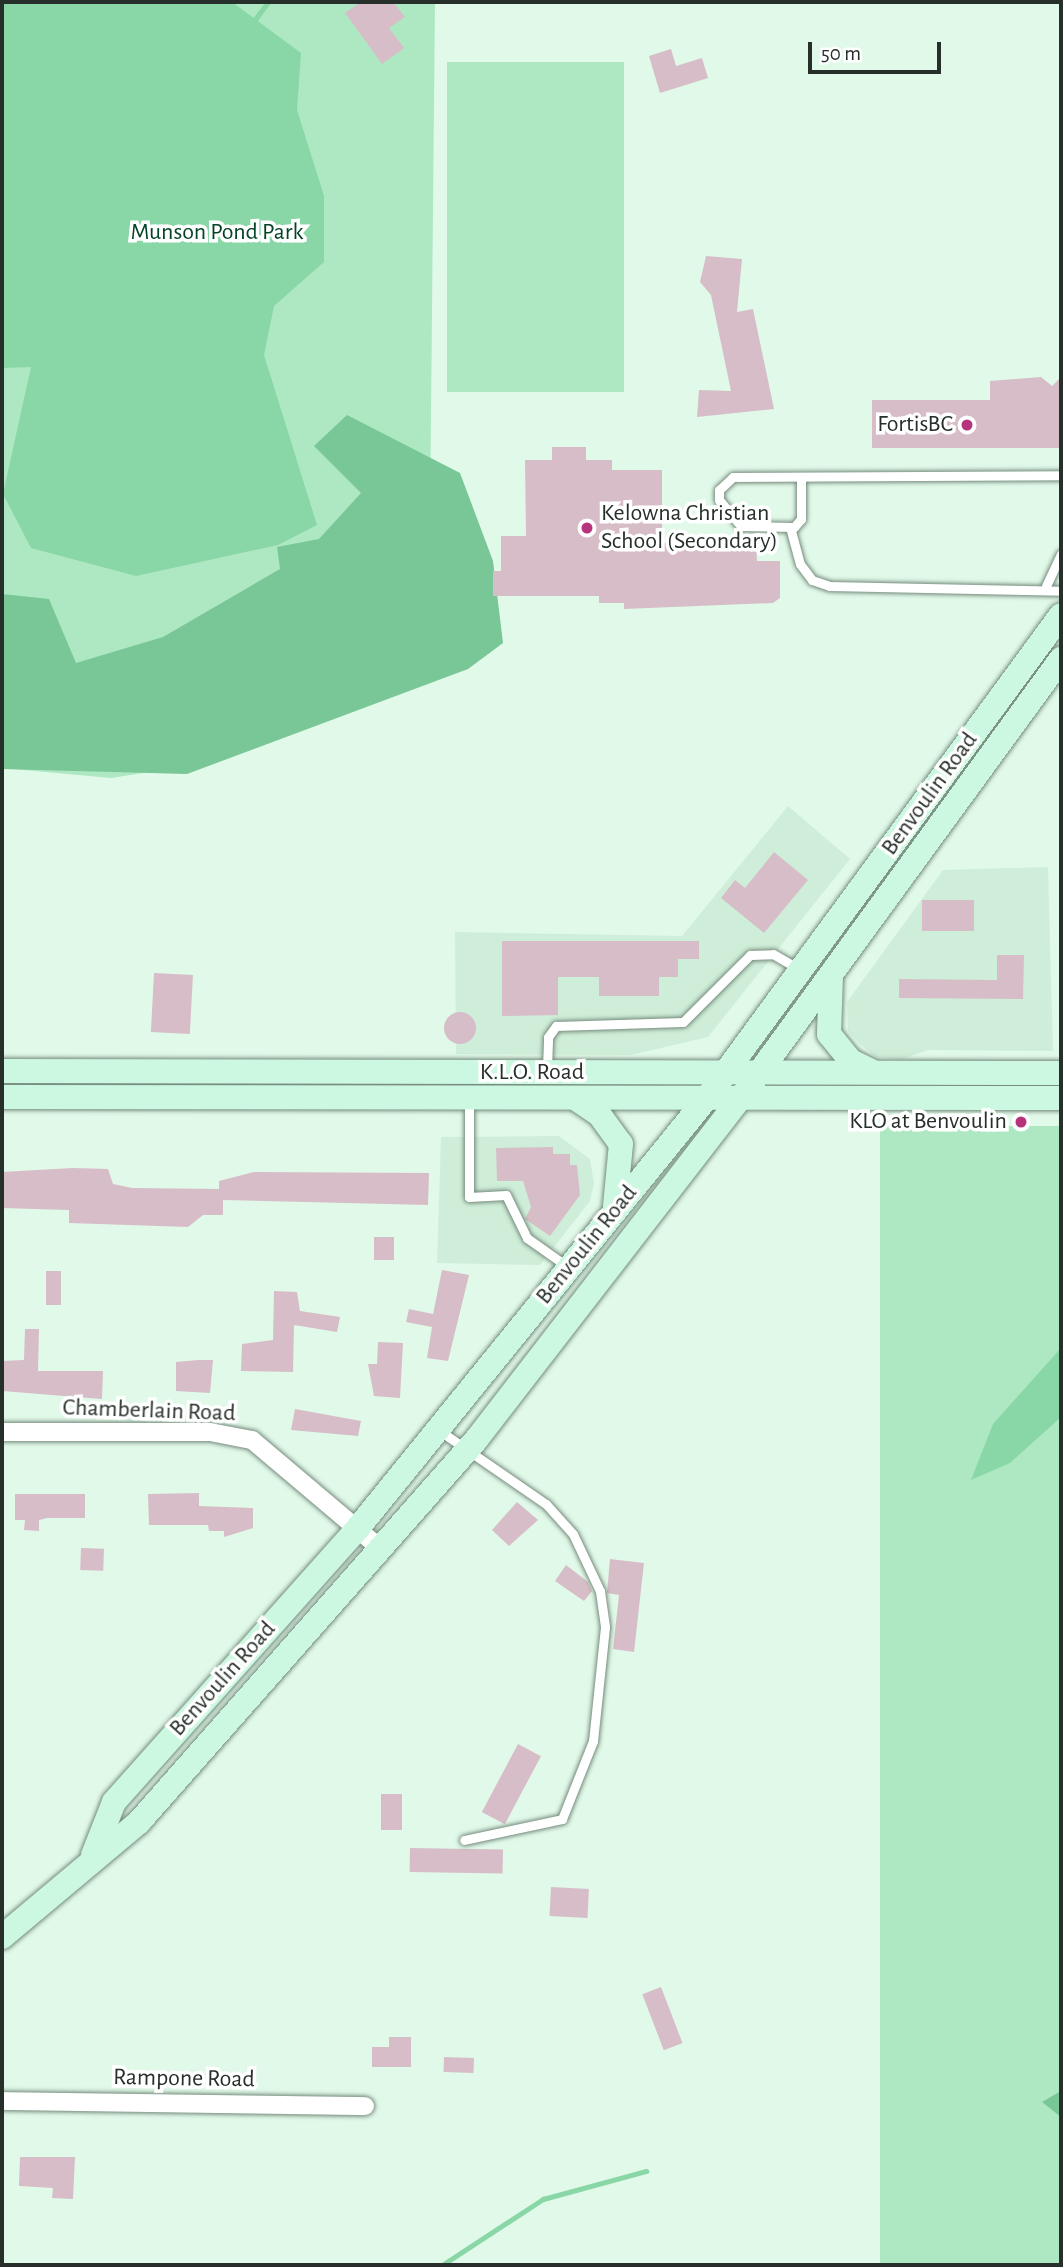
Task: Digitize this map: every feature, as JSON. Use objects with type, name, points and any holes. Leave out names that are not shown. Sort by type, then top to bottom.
[{"type":"main road","name":"Benvoulin Road","points":[[93,1855],[114,1802],[359,1528],[706,1099],[1061,615]]},
{"type":"main road","name":"Benvoulin Road","points":[[2,1937],[93,1855],[139,1822],[468,1448],[740,1099],[755,1074],[1061,659]]},
{"type":"main road","points":[[832,970],[826,998],[829,1034],[850,1061],[882,1074]]},
{"type":"main road","name":"K.L.O. Road","points":[[2,1071],[1061,1073]]},
{"type":"main road","name":"K.L.O. Road","points":[[2,1097],[1061,1098]]},
{"type":"main road","points":[[575,1098],[599,1114],[621,1143],[622,1183],[613,1214]]},
{"type":"street","name":"Chamberlain Road","points":[[2,1432],[210,1432],[251,1440],[380,1548]]},
{"type":"street","name":"Rampone Road","points":[[2,2101],[365,2106]]},
{"type":"lane","points":[[801,477],[801,519],[790,527],[741,526],[725,512],[719,490],[733,477],[1061,475]]},
{"type":"lane","points":[[790,527],[800,564],[812,580],[829,586],[1046,586],[1061,591]]},
{"type":"lane","points":[[1046,586],[1061,554]]},
{"type":"lane","points":[[546,1073],[548,1037],[556,1026],[683,1022],[738,962],[757,953],[774,954],[801,970]]},
{"type":"lane","points":[[469,1098],[469,1197],[506,1195],[527,1238],[569,1268]]},
{"type":"lane","points":[[438,1430],[468,1448],[546,1504],[573,1534],[600,1591],[605,1627],[593,1741],[562,1819],[464,1840]]},
{"type":"shaded area","points":[[2,2],[232,2],[301,53],[297,110],[324,196],[324,262],[274,306],[264,355],[317,525],[278,545],[136,576],[31,548],[3,494],[31,367],[2,368]]},
{"type":"shaded area","points":[[347,415],[460,473],[493,561],[503,643],[468,669],[187,774],[2,769],[2,594],[49,599],[76,663],[163,637],[280,569],[277,547],[319,539],[361,493],[314,446]]},
{"type":"shaded area","points":[[788,806],[850,859],[708,1037],[631,1055],[456,1054],[455,932],[682,936]]},
{"type":"shaded area","points":[[1048,867],[1053,1051],[928,1050],[902,1059],[876,1057],[848,1031],[847,1002],[943,870]]},
{"type":"shaded area","points":[[559,1136],[590,1159],[594,1183],[590,1201],[540,1265],[437,1263],[441,1137]]},
{"type":"shaded area","points":[[1061,1348],[1061,1417],[1010,1463],[971,1480],[993,1424]]},
{"type":"shaded area","points":[[1061,2091],[1061,2117],[1042,2102]]},
{"type":"green space","name":"Munson Pond Park","points":[[2,2],[435,2],[429,620],[188,766],[111,778],[2,768]]},
{"type":"green space","points":[[447,62],[624,62],[624,392],[447,392]]},
{"type":"green space","points":[[880,1126],[1061,1126],[1061,2265],[880,2265]]},
{"type":"building","points":[[361,2],[393,2],[405,17],[389,28],[404,48],[382,64],[345,13]]},
{"type":"building","points":[[671,49],[676,66],[702,58],[708,78],[660,93],[649,56]]},
{"type":"building","points":[[706,256],[742,259],[737,312],[753,309],[774,409],[697,417],[699,390],[731,391],[711,295],[700,282]]},
{"type":"building","name":"FortisBC","points":[[1041,377],[1052,386],[1061,377],[1061,448],[872,448],[872,400],[990,400],[990,381]]},
{"type":"building","name":"Kelowna Christian School (Secondary)","points":[[552,447],[586,447],[586,460],[612,460],[612,470],[662,470],[662,543],[756,543],[757,561],[780,561],[780,598],[773,603],[624,609],[624,603],[599,603],[599,596],[493,596],[493,571],[501,571],[501,536],[526,536],[525,460],[552,460]]},
{"type":"building","points":[[774,852],[808,880],[764,933],[721,898],[735,880],[745,888]]},
{"type":"building","points":[[922,900],[974,900],[974,931],[922,931]]},
{"type":"building","points":[[502,941],[699,941],[699,959],[678,959],[678,977],[659,977],[659,996],[599,996],[599,977],[558,977],[558,1015],[502,1016]]},
{"type":"building","points":[[997,955],[1024,955],[1023,999],[899,998],[899,979],[997,980]]},
{"type":"building","points":[[154,973],[193,975],[190,1034],[151,1032]]},
{"type":"building","points":[[460,1012],[472,1016],[476,1028],[472,1040],[460,1044],[448,1040],[444,1028],[448,1016]]},
{"type":"building","points":[[553,1147],[553,1154],[570,1154],[570,1165],[577,1165],[580,1195],[550,1236],[525,1219],[531,1207],[523,1181],[497,1181],[496,1148]]},
{"type":"building","points":[[108,1169],[113,1184],[132,1188],[219,1189],[219,1181],[254,1172],[429,1173],[428,1205],[223,1200],[223,1215],[203,1215],[188,1227],[69,1223],[69,1210],[2,1208],[2,1172]]},
{"type":"building","points":[[374,1237],[394,1237],[394,1260],[374,1260]]},
{"type":"building","points":[[442,1270],[469,1275],[448,1361],[427,1358],[432,1327],[406,1322],[409,1309],[433,1314]]},
{"type":"building","points":[[46,1271],[61,1271],[61,1305],[46,1305]]},
{"type":"building","points":[[274,1291],[297,1292],[300,1311],[340,1317],[337,1332],[294,1325],[293,1372],[241,1371],[242,1344],[273,1340]]},
{"type":"building","points":[[25,1329],[39,1329],[38,1371],[103,1371],[102,1399],[2,1391],[2,1361],[24,1360]]},
{"type":"building","points":[[378,1342],[403,1343],[400,1398],[374,1396],[368,1364],[377,1364]]},
{"type":"building","points":[[213,1360],[210,1393],[176,1391],[176,1362]]},
{"type":"building","points":[[295,1409],[361,1421],[358,1436],[291,1430]]},
{"type":"building","points":[[199,1493],[199,1506],[253,1508],[253,1528],[224,1537],[224,1531],[209,1531],[208,1525],[149,1525],[148,1494]]},
{"type":"building","points":[[15,1494],[85,1494],[85,1518],[47,1518],[39,1520],[39,1531],[24,1530],[25,1520],[15,1520]]},
{"type":"building","points":[[517,1502],[538,1520],[509,1546],[492,1530]]},
{"type":"building","points":[[81,1548],[104,1549],[103,1571],[80,1570]]},
{"type":"building","points":[[610,1559],[644,1563],[634,1652],[613,1649],[619,1595],[607,1593]]},
{"type":"building","points":[[566,1565],[588,1582],[592,1591],[584,1601],[555,1581]]},
{"type":"building","points":[[518,1744],[541,1756],[505,1824],[482,1812]]},
{"type":"building","points":[[381,1794],[402,1794],[402,1830],[381,1830]]},
{"type":"building","points":[[410,1848],[503,1850],[503,1874],[410,1872]]},
{"type":"building","points":[[551,1887],[589,1889],[587,1918],[549,1916]]},
{"type":"building","points":[[661,1987],[683,2043],[664,2050],[642,1994]]},
{"type":"building","points":[[389,2037],[411,2037],[411,2067],[372,2067],[372,2047],[389,2047]]},
{"type":"building","points":[[444,2057],[474,2058],[473,2073],[443,2072]]},
{"type":"building","points":[[20,2157],[75,2157],[73,2199],[52,2198],[53,2188],[19,2186]]},
{"type":"waterway","points":[[253,22],[268,2]]},
{"type":"waterway","points":[[442,2265],[543,2199],[646,2171]]},
{"type":"place","name":"FortisBC","points":[[967,425]]},
{"type":"place","name":"Kelowna Christian School (Secondary)","points":[[587,528]]},
{"type":"place","name":"KLO at Benvoulin","points":[[1021,1122]]}]
